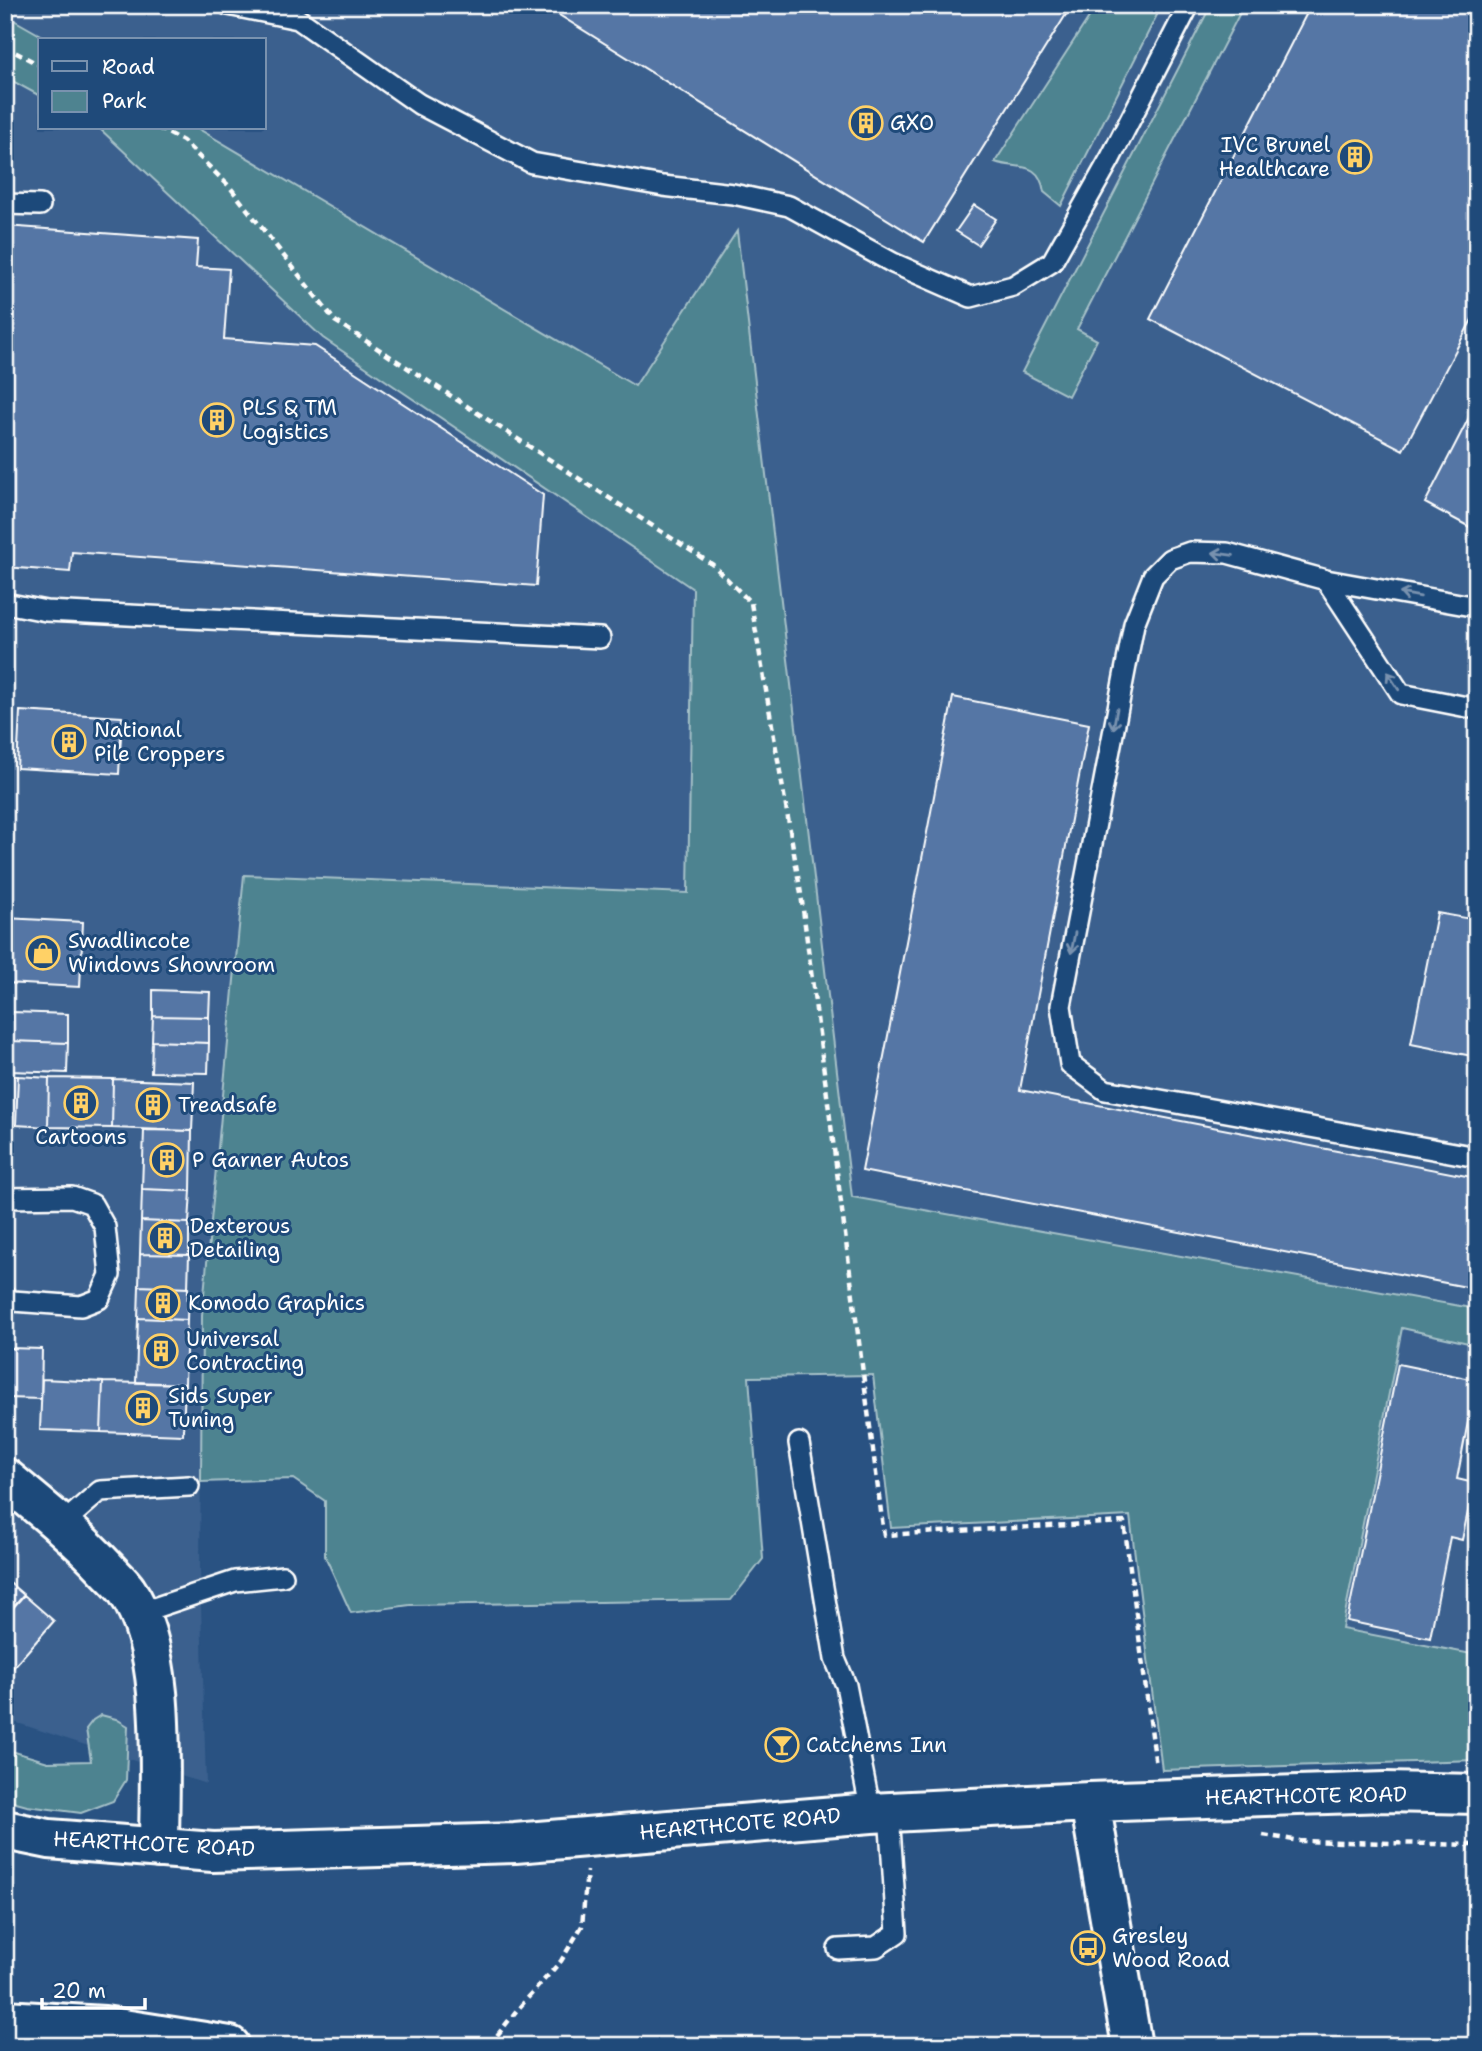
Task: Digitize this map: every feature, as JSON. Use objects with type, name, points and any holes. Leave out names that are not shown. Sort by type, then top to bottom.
[{"type":"street","points":[[5,1478],[88,1549],[127,1590],[144,1623],[157,1704],[159,1848]]},
{"type":"street","name":"HEARTHCOTE ROAD","points":[[5,1830],[49,1839],[214,1852],[515,1843],[880,1813],[1090,1802],[1385,1792],[1477,1794]]},
{"type":"street","points":[[1090,1802],[1132,2046]]},
{"type":"street","points":[[5,2020],[103,2036],[230,2046]]},
{"type":"lane","points":[[229,5],[298,19],[419,104],[532,163],[789,206],[893,263],[971,296],[1013,286],[1052,262],[1110,159],[1189,5]]},
{"type":"lane","points":[[5,204],[40,205]]},
{"type":"lane","points":[[1477,607],[1326,580],[1227,553],[1189,552],[1170,559],[1153,576],[1134,624],[1060,1006],[1070,1064],[1105,1090],[1477,1157]]},
{"type":"lane","points":[[1326,580],[1401,694],[1477,709]]},
{"type":"lane","points":[[5,603],[46,611],[600,638]]},
{"type":"lane","points":[[5,1198],[72,1197],[92,1204],[105,1227],[110,1275],[99,1298],[81,1306],[13,1301],[5,1297]]},
{"type":"lane","points":[[799,1443],[835,1659],[846,1685],[880,1813],[897,1933],[876,1947],[838,1950]]},
{"type":"lane","points":[[61,1525],[100,1491],[188,1486]]},
{"type":"lane","points":[[139,1613],[235,1580],[283,1576]]},
{"type":"path","points":[[5,47],[38,64]]},
{"type":"path","points":[[162,130],[183,141],[229,186],[335,321],[713,565],[751,603],[801,894],[884,1535],[1124,1522],[1160,1800]]},
{"type":"path","points":[[1235,1798],[1254,1833],[1300,1841],[1477,1845]]},
{"type":"path","points":[[492,2046],[517,2010],[561,1961],[582,1926],[591,1837]]},
{"type":"shaded area","points":[[5,5],[1477,5],[1477,392],[1460,425],[1477,395],[1477,1760],[1162,1770],[1130,1516],[891,1528],[737,232],[636,386],[174,130],[266,130],[266,38],[38,40],[5,37]]},
{"type":"shaded area","points":[[5,77],[38,95],[38,130],[101,130],[323,338],[571,501],[693,589],[689,893],[244,875],[202,1315],[200,1569],[206,1784],[5,1719]]},
{"type":"green space","points":[[1097,5],[1162,5],[1061,206],[1044,192],[1041,182],[1032,170],[995,162]]},
{"type":"green space","points":[[1211,5],[1244,5],[1077,329],[1097,340],[1068,396],[1022,372]]},
{"type":"green space","points":[[5,15],[45,38],[38,38],[38,95],[5,77]]},
{"type":"green space","points":[[101,130],[200,130],[635,386],[737,231],[852,1197],[1477,1309],[1477,1345],[1402,1328],[1342,1629],[1477,1655],[1477,1760],[1162,1770],[1130,1516],[891,1528],[873,1375],[749,1377],[763,1559],[731,1600],[410,1605],[351,1613],[325,1556],[325,1501],[293,1479],[201,1482],[202,1315],[244,875],[688,893],[693,589],[323,338]]},
{"type":"green space","points":[[101,1715],[128,1726],[126,1780],[113,1801],[81,1813],[27,1806],[5,1800],[5,1749],[48,1762],[91,1761],[86,1729]]},
{"type":"building","name":"GXO","points":[[543,5],[1072,5],[924,242]]},
{"type":"building","name":"IVC Brunel Healthcare","points":[[1311,5],[1477,5],[1477,310],[1403,450],[1150,319]]},
{"type":"building","points":[[974,205],[996,219],[978,245],[956,231]]},
{"type":"building","name":"PLS & TM Logistics","points":[[5,226],[198,240],[196,267],[229,269],[224,339],[315,346],[543,495],[536,586],[72,552],[70,572],[5,567]]},
{"type":"building","points":[[1477,402],[1477,531],[1425,503]]},
{"type":"building","points":[[953,697],[1089,724],[1020,1090],[1477,1178],[1477,1289],[862,1171]]},
{"type":"building","name":"National Pile Croppers","points":[[20,711],[122,717],[119,774],[17,768]]},
{"type":"building","points":[[1437,913],[1477,920],[1477,1057],[1411,1044]]},
{"type":"building","name":"Swadlincote Windows Showroom","points":[[5,918],[83,922],[80,987],[5,983]]},
{"type":"building","points":[[153,990],[210,992],[209,1017],[153,1016]]},
{"type":"building","points":[[12,1012],[68,1014],[68,1043],[11,1041]]},
{"type":"building","points":[[153,1016],[209,1017],[209,1043],[152,1041]]},
{"type":"building","points":[[11,1041],[68,1043],[67,1073],[10,1071]]},
{"type":"building","points":[[152,1041],[209,1043],[208,1073],[151,1072]]},
{"type":"building","points":[[5,1076],[18,1076],[16,1125],[5,1125]]},
{"type":"building","points":[[18,1076],[49,1078],[48,1127],[16,1125]]},
{"type":"building","name":"Cartoons","points":[[49,1078],[113,1079],[112,1128],[48,1127]]},
{"type":"building","name":"Treadsafe","points":[[113,1079],[194,1082],[192,1131],[112,1128]]},
{"type":"building","name":"P Garner Autos","points":[[144,1130],[192,1131],[191,1191],[142,1189]]},
{"type":"building","points":[[142,1189],[191,1191],[189,1223],[141,1221]]},
{"type":"building","name":"Dexterous Detailing","points":[[141,1221],[189,1223],[189,1255],[140,1254]]},
{"type":"building","points":[[140,1254],[189,1255],[188,1288],[139,1286]]},
{"type":"building","name":"Komodo Graphics","points":[[139,1286],[188,1288],[187,1320],[138,1318]]},
{"type":"building","name":"Universal Contracting","points":[[138,1318],[187,1320],[185,1384],[136,1382]]},
{"type":"building","points":[[9,1348],[42,1349],[41,1399],[7,1398]]},
{"type":"building","points":[[1398,1364],[1476,1380],[1457,1479],[1474,1483],[1462,1540],[1450,1537],[1430,1638],[1347,1621]]},
{"type":"building","points":[[42,1379],[103,1382],[101,1432],[40,1430]]},
{"type":"building","name":"Sids Super Tuning","points":[[103,1382],[185,1384],[183,1435],[101,1432]]},
{"type":"building","points":[[5,1579],[24,1595],[5,1617]]},
{"type":"building","points":[[24,1595],[54,1621],[5,1677],[5,1617]]},
{"type":"place","name":"GXO","points":[[866,123]]},
{"type":"place","name":"IVC Brunel Healthcare","points":[[1355,157]]},
{"type":"place","name":"PLS & TM Logistics","points":[[217,420]]},
{"type":"place","name":"National Pile Croppers","points":[[69,742]]},
{"type":"place","name":"Swadlincote Windows Showroom","points":[[43,953]]},
{"type":"place","name":"Cartoons","points":[[81,1103]]},
{"type":"place","name":"Treadsafe","points":[[153,1105]]},
{"type":"place","name":"P Garner Autos","points":[[167,1160]]},
{"type":"place","name":"Dexterous Detailing","points":[[165,1238]]},
{"type":"place","name":"Komodo Graphics","points":[[163,1303]]},
{"type":"place","name":"Universal Contracting","points":[[161,1351]]},
{"type":"place","name":"Sids Super Tuning","points":[[143,1408]]},
{"type":"place","name":"Catchems Inn","points":[[782,1745]]},
{"type":"place","name":"Gresley Wood Road","points":[[1088,1948]]}]
